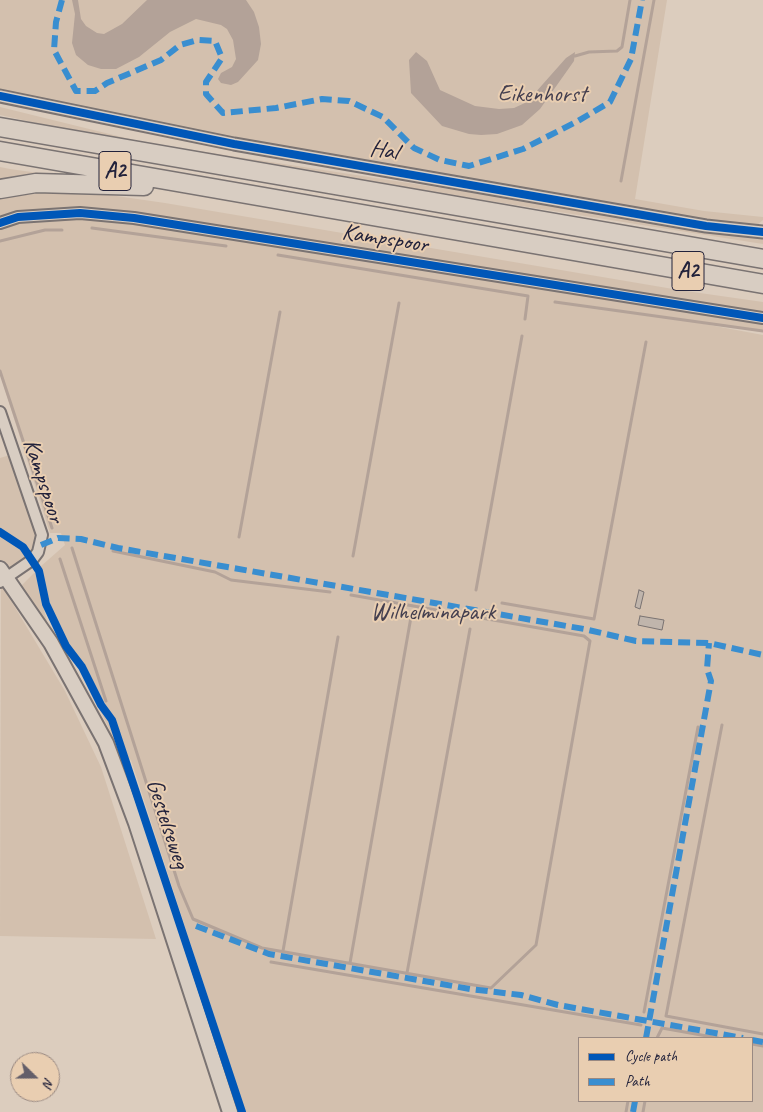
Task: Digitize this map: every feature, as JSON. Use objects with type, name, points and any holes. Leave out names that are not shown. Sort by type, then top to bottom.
[{"type":"highway","name":"A2","points":[[0,127],[763,259]]},
{"type":"highway","name":"A2","points":[[0,151],[763,284]]},
{"type":"highway","name":"A2","points":[[0,189],[36,182],[58,182],[230,191]]},
{"type":"main road","name":"Gestelseweg","points":[[2,576],[52,642],[106,744],[139,832],[230,1112]]},
{"type":"street","name":"Hal","points":[[0,96],[234,144],[706,226],[763,232]]},
{"type":"street","name":"Kampspoor","points":[[0,223],[18,217],[80,213],[134,218],[763,318]]},
{"type":"street","name":"Kampspoor","points":[[0,412],[42,535],[38,552],[32,560],[2,576]]},
{"type":"green space","name":"Eikenhorst","points":[[0,0],[667,0],[635,199],[704,211],[763,217],[763,220],[755,227],[693,220],[231,139],[0,91]]},
{"type":"green space","points":[[0,107],[146,143],[763,237],[763,244],[146,147],[0,115]]},
{"type":"green space","points":[[0,167],[10,169],[60,176],[0,185]]},
{"type":"green space","points":[[59,191],[82,191],[165,203],[679,290],[763,302],[763,314],[109,210],[83,208],[38,211],[0,218],[0,198]]},
{"type":"green space","name":"Wilhelminapark","points":[[58,217],[105,218],[318,250],[584,296],[674,306],[763,321],[763,332],[683,320],[763,335],[763,1112],[245,1112],[131,760],[119,749],[53,613],[40,567],[65,545],[61,533],[50,533],[0,374],[0,228],[37,219]]},
{"type":"green space","points":[[10,455],[37,538],[30,553],[19,540],[0,530],[0,458]]},
{"type":"green space","points":[[0,535],[16,544],[26,557],[10,573],[0,560]]},
{"type":"green space","points":[[35,572],[45,614],[50,632],[20,587]]},
{"type":"green space","points":[[1,584],[65,691],[101,767],[156,939],[0,936]]},
{"type":"shaded area","points":[[72,0],[78,0],[81,19],[86,26],[97,33],[104,34],[122,24],[147,0],[246,0],[254,12],[259,27],[261,44],[258,60],[238,82],[231,85],[221,83],[218,79],[221,73],[232,67],[236,59],[233,40],[227,29],[221,25],[196,19],[170,32],[139,57],[116,69],[101,69],[88,65],[76,55],[72,43],[75,14]]},
{"type":"shaded area","points":[[416,52],[427,61],[440,90],[475,106],[499,109],[514,108],[527,102],[566,58],[575,52],[574,61],[540,109],[522,125],[497,134],[481,135],[469,134],[442,126],[411,93],[409,60]]},
{"type":"building","points":[[639,590],[644,592],[640,609],[635,607]]},
{"type":"building","points":[[640,616],[664,620],[662,630],[638,625]]},
{"type":"waterway","points":[[575,56],[589,52],[617,51],[622,47],[630,0]]},
{"type":"waterway","points":[[621,181],[654,0]]},
{"type":"waterway","points":[[92,228],[226,246]]},
{"type":"waterway","points":[[0,241],[45,230],[62,230]]},
{"type":"waterway","points":[[278,255],[528,296],[525,319]]},
{"type":"waterway","points":[[555,302],[763,331]]},
{"type":"waterway","points":[[353,556],[399,303]]},
{"type":"waterway","points":[[239,537],[280,312]]},
{"type":"waterway","points":[[476,590],[522,336]]},
{"type":"waterway","points":[[502,603],[594,619],[646,342]]},
{"type":"waterway","points":[[0,371],[52,528]]},
{"type":"waterway","points":[[72,548],[179,886],[193,919],[262,948],[491,988],[536,945],[590,641],[584,636],[351,595]]},
{"type":"waterway","points":[[113,551],[215,572],[231,580],[330,592]]},
{"type":"waterway","points":[[60,559],[106,701]]},
{"type":"waterway","points":[[350,963],[411,617]]},
{"type":"waterway","points":[[407,973],[470,629]]},
{"type":"waterway","points":[[283,951],[338,637]]},
{"type":"waterway","points":[[722,725],[666,1016],[763,1034]]},
{"type":"waterway","points":[[644,1012],[698,727]]},
{"type":"waterway","points":[[271,962],[641,1025]]},
{"type":"waterway","points":[[658,1037],[662,1028],[712,1037]]},
{"type":"waterway","points":[[753,1044],[763,1046]]},
{"type":"waterway","points":[[626,1112],[628,1102]]},
{"type":"waterway","points":[[643,1112],[645,1102]]},
{"type":"marked path","points":[[62,0],[56,22],[54,50],[76,91],[95,91],[107,83],[161,60],[180,45],[198,40],[215,41],[222,58],[206,82],[206,94],[223,113],[276,108],[322,99],[349,101],[383,117],[414,148],[440,160],[469,166],[523,149],[578,121],[610,102],[631,59],[642,0]]},
{"type":"marked path","points":[[41,545],[58,538],[81,539],[118,548],[584,629],[636,641],[709,643],[763,655]]},
{"type":"marked path","points":[[646,1037],[711,681],[707,669],[709,643]]},
{"type":"marked path","points":[[196,926],[269,954],[470,989],[521,995],[558,1005],[737,1037]]},
{"type":"marked path","points":[[753,1040],[763,1042]]},
{"type":"marked path","points":[[633,1112],[635,1102]]},
{"type":"cycle path","points":[[0,96],[234,144],[706,226],[763,232]]},
{"type":"cycle path","points":[[0,223],[18,217],[80,213],[134,218],[763,318]]},
{"type":"cycle path","points":[[0,532],[23,547],[39,571],[46,604],[66,646],[82,667],[101,705],[112,720],[242,1112]]}]
